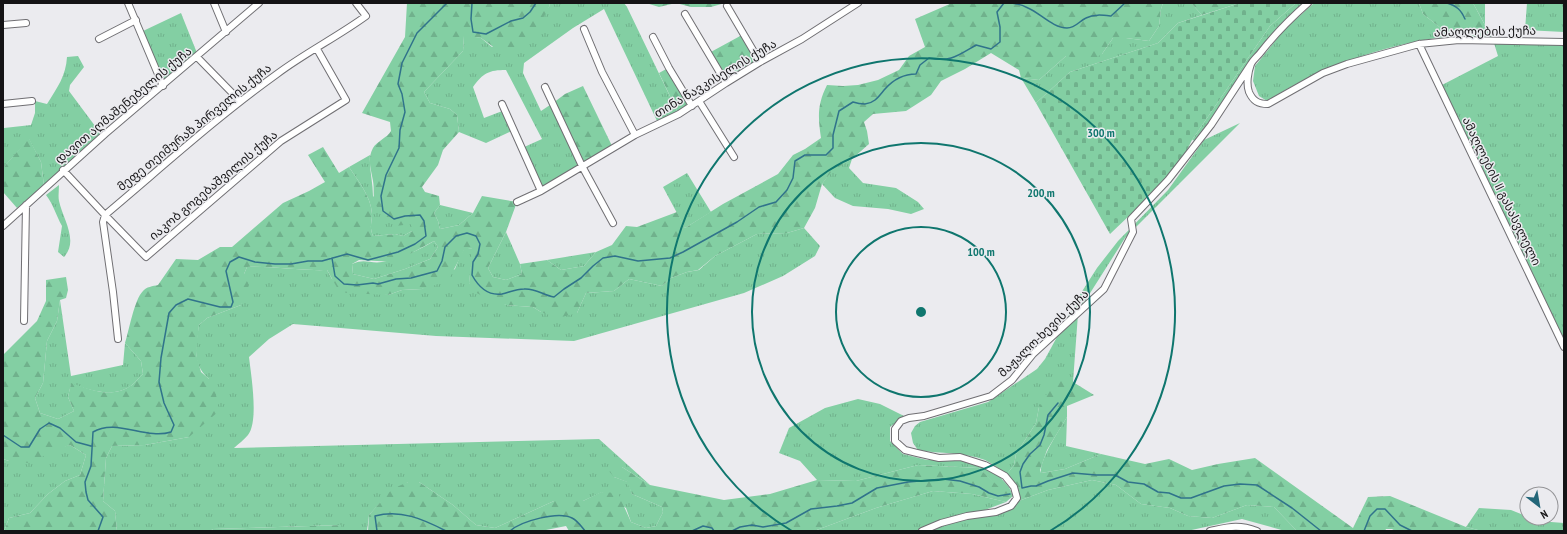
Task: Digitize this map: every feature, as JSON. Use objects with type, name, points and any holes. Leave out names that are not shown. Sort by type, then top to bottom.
[{"type":"street","points":[[128,3],[163,86]]},
{"type":"street","points":[[214,3],[226,32]]},
{"type":"street","name":"დავით აღმაშენებელის ქუჩა","points":[[3,226],[63,170],[259,3]]},
{"type":"street","name":"მეფე თეიმურაზ პირველის ქუჩა","points":[[105,216],[240,101],[278,72],[344,32],[366,16],[356,3]]},
{"type":"street","name":"თინა წავკისელის ქუჩა","points":[[517,202],[542,191],[635,135],[692,106],[726,83],[802,39],[858,3]]},
{"type":"street","points":[[1251,64],[1280,30],[1308,3]]},
{"type":"street","points":[[727,6],[760,62]]},
{"type":"street","points":[[685,14],[726,83]]},
{"type":"street","points":[[99,39],[136,20]]},
{"type":"street","points":[[3,25],[26,23]]},
{"type":"street","points":[[584,30],[602,72],[635,135]]},
{"type":"street","points":[[653,36],[669,68],[692,106]]},
{"type":"street","name":"ამაღლების ქუჩა","points":[[1251,64],[1248,79],[1248,88],[1251,97],[1259,104],[1268,104],[1323,73],[1346,64],[1419,44],[1459,40],[1564,42]]},
{"type":"street","name":"ამაღლების II გასასვლელი","points":[[1419,44],[1564,347]]},
{"type":"street","name":"იაკობ გოგებაშვილის ქუჩა","points":[[63,170],[105,216],[146,257],[281,141],[346,100],[317,49]]},
{"type":"street","points":[[197,57],[240,101]]},
{"type":"street","name":"მაჟალო-ხევის ქუჩა","points":[[922,531],[941,523],[967,516],[996,512],[1012,506],[1017,498],[1014,487],[1005,476],[985,465],[960,457],[939,458],[905,450],[895,441],[895,429],[901,421],[909,418],[924,416],[991,396],[1012,380],[1033,354],[1104,289],[1133,232],[1131,219],[1168,180],[1203,135],[1251,64]]},
{"type":"street","points":[[545,87],[582,166],[613,223]]},
{"type":"street","points":[[3,104],[32,101]]},
{"type":"street","points":[[699,101],[734,157]]},
{"type":"street","points":[[502,104],[542,191]]},
{"type":"street","points":[[24,321],[26,205]]},
{"type":"street","points":[[105,216],[103,222],[118,339]]},
{"type":"street","points":[[1210,531],[1226,527],[1241,526],[1257,531]]},
{"type":"green space","points":[[407,3],[550,3],[549,8],[536,28],[515,47],[499,51],[481,38],[464,36],[463,51],[424,92],[430,103],[450,109],[457,115],[459,132],[443,150],[438,165],[422,187],[425,192],[439,196],[440,205],[434,213],[440,229],[459,225],[473,213],[482,196],[517,202],[506,232],[488,268],[493,277],[506,280],[522,274],[520,264],[547,260],[561,270],[584,266],[596,252],[612,245],[626,226],[637,227],[677,212],[685,228],[723,204],[778,174],[793,155],[821,138],[819,111],[821,99],[827,85],[858,85],[878,80],[899,70],[909,56],[925,47],[915,19],[952,3],[1163,3],[1159,26],[1149,41],[1113,38],[1102,54],[1090,61],[1066,56],[1039,80],[1021,78],[1019,70],[991,53],[965,69],[941,81],[931,95],[906,111],[873,114],[864,122],[869,144],[852,159],[832,171],[822,184],[815,208],[804,228],[787,233],[757,234],[715,256],[698,270],[687,272],[671,278],[662,286],[629,279],[614,291],[586,293],[577,313],[558,318],[541,312],[533,307],[506,305],[488,299],[475,292],[469,283],[472,248],[464,250],[449,279],[422,289],[402,290],[388,295],[347,293],[339,291],[327,270],[247,267],[244,274],[249,285],[241,305],[207,318],[199,325],[196,354],[201,372],[209,379],[215,389],[219,411],[189,437],[145,445],[112,446],[106,458],[103,501],[115,511],[117,531],[4,531],[9,518],[30,513],[48,494],[65,481],[80,475],[86,455],[70,445],[29,463],[3,459],[3,355],[37,321],[46,301],[46,280],[66,277],[68,290],[66,298],[60,300],[57,321],[47,341],[43,383],[35,398],[40,413],[58,419],[74,411],[68,397],[71,383],[102,392],[117,392],[132,385],[143,374],[141,361],[125,343],[134,308],[143,291],[158,285],[176,259],[198,260],[220,247],[232,247],[283,203],[325,182],[308,155],[323,147],[339,173],[349,167],[364,189],[371,207],[371,227],[373,236],[395,234],[403,236],[412,231],[412,224],[395,226],[379,210],[375,202],[370,156],[373,148],[391,131],[390,122],[362,113],[405,37]],"holes":[[[434,241],[438,247],[430,259],[374,279],[353,274],[352,264],[359,260],[395,262]]]},
{"type":"green space","points":[[550,3],[624,3],[678,113],[658,123],[604,9],[573,28],[524,63],[523,73],[541,111],[553,103],[582,166],[541,191],[522,148],[542,139],[506,70],[495,71],[483,75],[473,87],[484,118],[505,110],[514,130],[486,143],[459,132],[457,115],[450,109],[430,103],[424,92],[463,51],[464,35],[481,38],[492,47],[549,7]]},
{"type":"green space","points":[[646,3],[676,3],[659,7]]},
{"type":"green space","points":[[676,3],[725,3],[711,7],[691,7]]},
{"type":"green space","points":[[1163,3],[1191,3],[1202,15],[1178,23],[1158,43],[1070,72],[1036,103],[1021,78],[1039,80],[1066,56],[1102,54],[1113,38],[1149,41],[1159,26]]},
{"type":"green space","points":[[1191,3],[1240,3],[1202,15]]},
{"type":"green space","points":[[1240,3],[1296,3],[1270,26],[1192,140],[1183,158],[1153,193],[1110,234],[1036,103],[1070,72],[1158,43],[1178,23]]},
{"type":"green space","points":[[1296,3],[1305,3],[1248,64],[1196,141],[1192,140],[1270,26]]},
{"type":"green space","points":[[1314,3],[1419,3],[1423,14],[1442,29],[1458,29],[1468,35],[1426,40],[1384,49],[1324,71],[1290,87],[1267,101],[1259,96],[1253,81],[1255,66],[1284,30]]},
{"type":"green space","points":[[1419,3],[1473,3],[1493,40],[1476,40],[1458,29],[1442,29],[1423,14]]},
{"type":"green space","points":[[1473,3],[1485,3],[1485,25]]},
{"type":"green space","points":[[1527,3],[1564,3],[1564,32],[1525,30]]},
{"type":"green space","points":[[181,13],[197,53],[164,81],[143,31]]},
{"type":"green space","points":[[742,35],[758,61],[726,80],[709,53]]},
{"type":"green space","points":[[1493,40],[1564,42],[1564,339],[1442,85],[1498,56]]},
{"type":"green space","points":[[78,56],[84,67],[70,85],[69,91],[101,134],[44,186],[41,162],[29,139],[3,168],[3,116],[4,128],[31,125],[35,113],[35,101],[47,104],[63,76],[67,57]]},
{"type":"green space","points":[[668,68],[690,105],[678,113],[659,73]]},
{"type":"green space","points":[[583,86],[613,148],[582,166],[553,103],[565,94]]},
{"type":"green space","points":[[1240,123],[1125,238],[1078,314],[1073,382],[1039,407],[1036,423],[1016,454],[1014,465],[1007,474],[985,460],[977,457],[918,450],[913,443],[911,433],[915,426],[920,422],[988,402],[1037,369],[1045,359],[1081,293],[1097,268],[1118,241],[1168,190],[1204,140]]},
{"type":"green space","points":[[29,138],[41,162],[44,186],[17,208],[3,192],[3,168]]},
{"type":"green space","points":[[370,155],[373,196],[404,224],[412,224],[412,231],[403,236],[395,234],[373,236],[371,227],[372,214],[369,201],[364,189],[349,167]]},
{"type":"green space","points":[[852,159],[849,168],[863,183],[896,188],[918,202],[924,209],[911,214],[888,209],[853,206],[835,198],[822,184],[832,170]]},
{"type":"green space","points":[[687,173],[711,212],[685,228],[663,187]]},
{"type":"green space","points":[[59,185],[59,201],[70,237],[68,251],[64,257],[58,252],[62,226],[46,195]]},
{"type":"green space","points":[[440,205],[473,213],[459,225],[440,229],[434,213]]},
{"type":"green space","points":[[804,228],[820,246],[815,256],[783,276],[744,293],[574,341],[436,336],[293,324],[269,339],[249,357],[254,409],[253,419],[248,435],[234,448],[599,439],[650,485],[622,467],[614,477],[628,482],[632,494],[662,507],[663,512],[656,526],[646,528],[631,522],[626,508],[602,492],[583,501],[554,501],[495,528],[476,525],[453,505],[419,482],[408,482],[380,503],[369,515],[367,531],[341,531],[341,525],[213,529],[210,531],[117,531],[115,511],[103,501],[106,458],[112,446],[145,445],[189,437],[209,379],[199,367],[197,360],[196,347],[199,325],[207,318],[241,305],[244,274],[247,267],[327,270],[332,279],[388,295],[402,290],[422,289],[455,269],[464,249],[473,248],[469,283],[506,305],[533,307],[541,312],[577,313],[586,293],[614,291],[629,279],[662,286],[671,278],[687,272],[699,270],[715,256],[757,234],[787,233]]},
{"type":"green space","points":[[506,232],[520,264],[522,274],[506,280],[493,277],[488,268]]},
{"type":"green space","points":[[434,241],[438,247],[430,259],[374,279],[353,274],[352,264],[360,261],[388,261],[416,251]]},
{"type":"green space","points":[[596,252],[584,266],[561,270],[547,260]]},
{"type":"green space","points":[[60,300],[71,376],[123,365],[125,343],[141,361],[143,374],[132,385],[117,392],[94,391],[71,384],[68,397],[74,411],[58,419],[40,413],[35,398],[43,383],[47,341],[57,321]]},
{"type":"green space","points":[[1065,375],[1073,382],[1094,395],[1067,406],[1067,417],[1047,450],[1040,470],[1041,473],[1065,469],[1101,454],[1145,464],[1169,459],[1192,470],[1255,458],[1353,528],[1368,497],[1390,496],[1466,527],[1482,531],[1395,531],[1392,529],[1386,529],[1385,531],[1297,531],[1274,507],[1247,505],[1212,518],[1188,516],[1170,508],[1141,504],[1116,485],[1092,480],[1048,490],[1016,502],[1018,490],[1007,474],[1014,465],[1016,454],[1036,423],[1039,407],[1051,387]]},
{"type":"green space","points":[[858,399],[880,404],[904,416],[890,427],[890,441],[903,454],[927,460],[959,460],[983,466],[1000,477],[1009,487],[998,487],[979,468],[918,465],[856,481],[817,480],[800,461],[779,453],[789,428],[825,408]]},
{"type":"green space","points":[[1067,417],[1066,446],[1101,454],[1065,469],[1041,473],[1043,460]]},
{"type":"green space","points":[[70,445],[86,455],[80,475],[65,481],[48,494],[30,513],[9,518],[3,531],[3,459],[9,461]]},
{"type":"green space","points":[[918,465],[979,468],[998,486],[1009,487],[1013,496],[1006,502],[972,494],[933,491],[876,508],[814,531],[569,531],[566,526],[541,531],[368,531],[369,515],[392,489],[408,482],[419,482],[453,505],[476,525],[495,528],[554,501],[583,501],[601,492],[618,493],[631,522],[646,528],[656,526],[663,512],[662,507],[632,494],[627,482],[614,477],[608,470],[611,467],[622,467],[650,485],[724,500],[770,494],[817,480],[856,481]]},
{"type":"green space","points":[[1092,480],[1116,485],[1141,504],[1170,508],[1188,516],[1212,518],[1247,505],[1274,507],[1297,531],[1285,531],[1242,519],[1187,531],[814,531],[876,508],[933,491],[972,494],[1006,502],[969,516],[993,514],[1014,508],[1016,502],[1048,490]]},
{"type":"green space","points":[[1479,508],[1511,510],[1519,513],[1519,526],[1559,526],[1559,523],[1564,523],[1564,531],[1482,531],[1466,527]]},
{"type":"green space","points":[[341,525],[341,531],[210,531],[213,529]]},
{"type":"waterway","points":[[98,531],[103,517],[88,500],[85,482],[91,466],[93,432],[102,428],[111,427],[161,434],[171,432],[174,425],[164,403],[159,382],[161,358],[169,313],[176,305],[188,299],[220,307],[231,307],[233,302],[226,271],[230,262],[239,257],[255,262],[275,264],[322,261],[347,254],[368,260],[398,252],[415,244],[426,236],[424,221],[420,215],[405,216],[394,219],[383,211],[381,196],[386,175],[399,148],[400,130],[405,112],[402,94],[398,84],[402,63],[417,33],[447,3]]},
{"type":"waterway","points":[[472,3],[471,19],[473,32],[486,34],[511,21],[523,18],[530,12],[536,3]]},
{"type":"waterway","points":[[332,258],[335,276],[344,284],[378,284],[396,279],[411,278],[437,271],[442,261],[445,247],[456,236],[467,233],[476,236],[480,244],[478,254],[473,262],[472,275],[477,283],[488,292],[502,294],[528,289],[554,297],[581,278],[603,258],[615,256],[638,261],[670,258],[737,222],[759,207],[776,202],[787,190],[793,178],[795,161],[805,155],[826,155],[833,148],[833,135],[839,111],[853,102],[865,104],[872,102],[895,80],[903,76],[916,74],[920,65],[929,58],[949,59],[976,45],[991,49],[1000,42],[1000,27],[997,12],[1004,3]]},
{"type":"waterway","points":[[1007,3],[1023,6],[1033,10],[1057,26],[1067,28],[1073,27],[1084,19],[1092,16],[1111,16],[1125,3]]},
{"type":"waterway","points":[[1447,3],[1458,9],[1465,19]]},
{"type":"waterway","points":[[1058,403],[1048,415],[1044,435],[1040,445],[1030,454],[1023,464],[1020,472],[1022,488],[1036,486],[1073,473],[1115,475],[1128,482],[1144,484],[1158,492],[1169,493],[1181,498],[1191,498],[1224,486],[1240,484],[1257,485],[1292,508],[1321,531]]},
{"type":"waterway","points":[[3,435],[21,447],[29,447],[40,429],[49,423],[60,428],[76,442],[91,446]]},
{"type":"waterway","points":[[732,531],[740,527],[752,525],[763,527],[786,523],[811,509],[852,503],[877,488],[908,482],[943,479],[960,481],[979,487],[998,496],[1010,494]]},
{"type":"waterway","points":[[1364,531],[1370,516],[1377,509],[1385,509],[1400,525],[1412,531]]},
{"type":"waterway","points":[[377,531],[375,516],[384,514],[411,516],[446,531]]},
{"type":"waterway","points":[[510,531],[522,524],[549,516],[566,516],[572,518],[578,522],[585,531]]},
{"type":"waterway","points":[[692,531],[703,526],[712,528],[714,531]]}]
